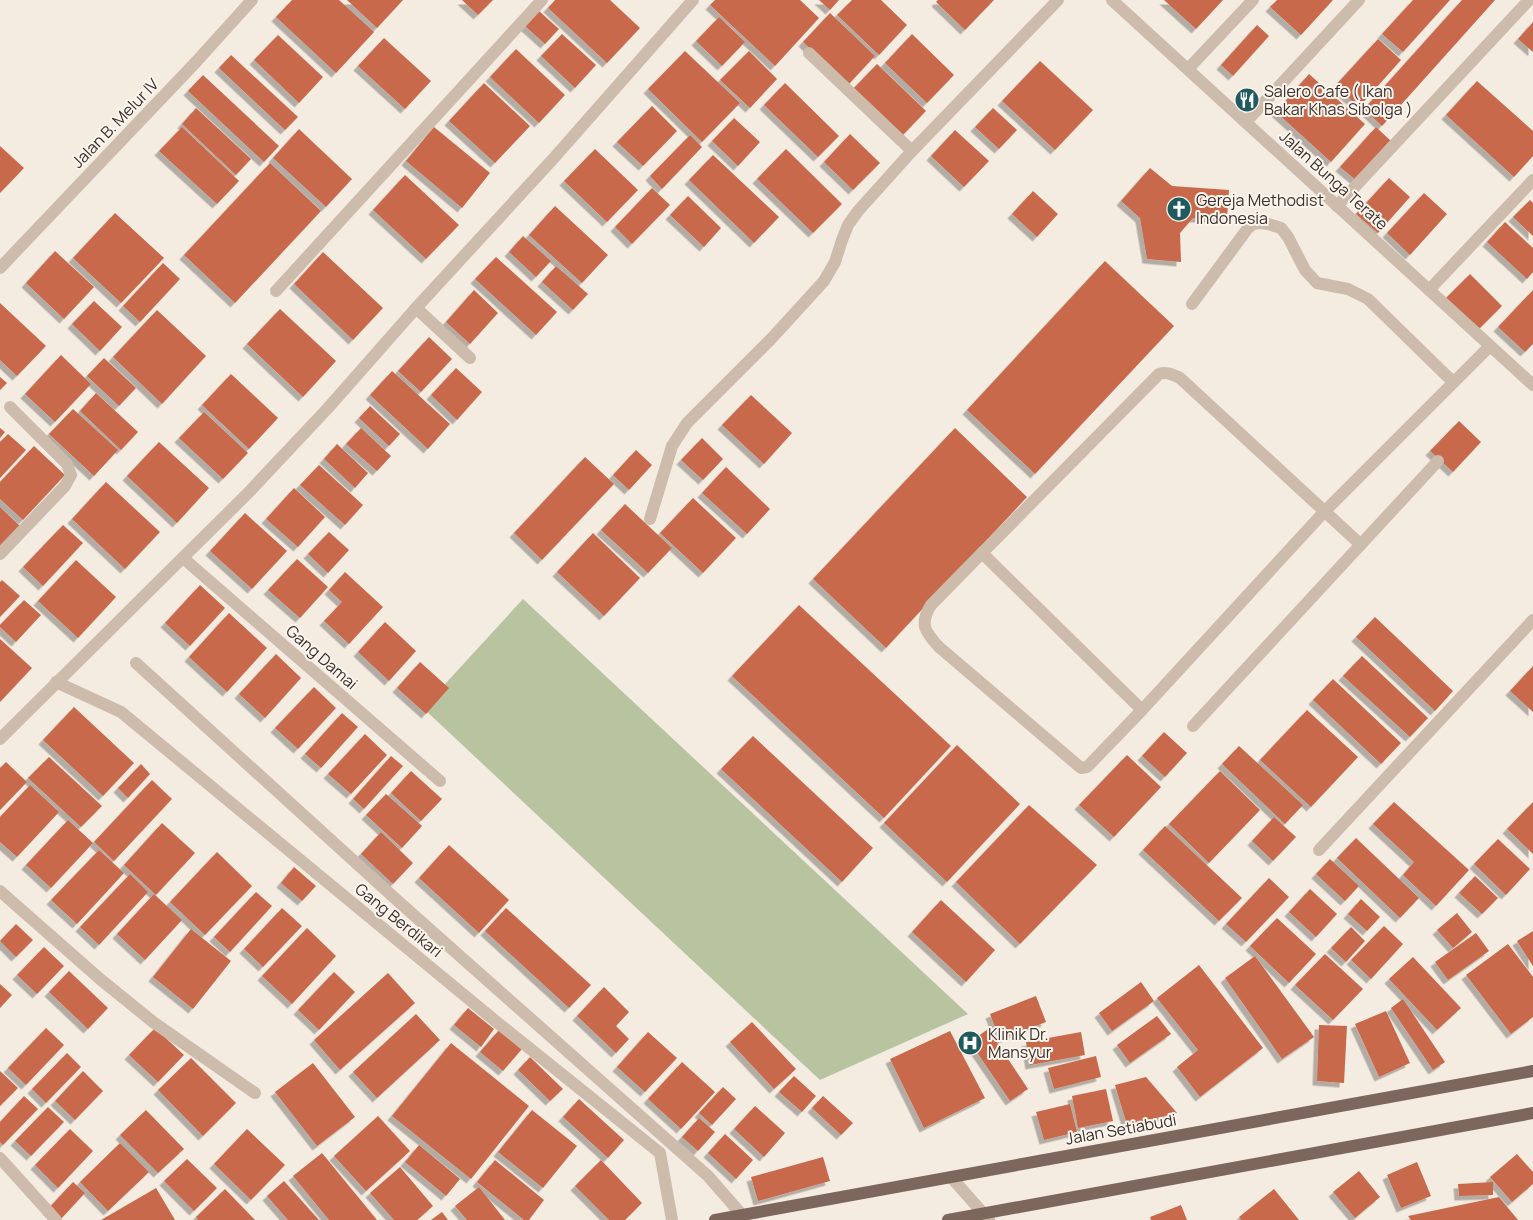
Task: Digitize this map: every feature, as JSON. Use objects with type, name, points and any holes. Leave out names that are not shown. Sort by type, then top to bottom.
[{"type":"main road","name":"Jalan Setiabudi","points":[[715,1220],[1533,1071]]},
{"type":"main road","points":[[948,1220],[986,1217],[1533,1113]]},
{"type":"street","name":"Jalan B. Melur IV","points":[[0,268],[196,62],[252,0]]},
{"type":"street","points":[[276,291],[542,0]]},
{"type":"street","points":[[0,739],[248,493],[315,422],[416,308],[553,159],[693,0]]},
{"type":"street","points":[[650,519],[672,446],[687,423],[772,338],[824,281],[835,262],[848,226],[858,211],[912,151],[1058,0]]},
{"type":"street","name":"Jalan Bunga Terate","points":[[1112,0],[1533,385]]},
{"type":"street","points":[[1188,69],[1253,0]]},
{"type":"street","points":[[1246,122],[1359,0]]},
{"type":"street","points":[[1337,206],[1529,0]]},
{"type":"street","points":[[809,53],[912,151]]},
{"type":"street","points":[[1429,290],[1533,180]]},
{"type":"street","points":[[1192,304],[1248,228],[1253,224],[1260,223],[1276,226],[1286,232],[1304,270],[1317,283],[1348,288],[1368,299],[1453,382]]},
{"type":"street","points":[[416,308],[470,358]]},
{"type":"street","points":[[1360,544],[1324,512],[1180,378],[1163,372],[931,605],[924,621],[925,629],[939,647],[1081,768],[1087,767],[1324,512],[1490,346]]},
{"type":"street","points":[[0,554],[65,486],[71,475],[67,464],[10,407]]},
{"type":"street","points":[[1193,726],[1438,461]]},
{"type":"street","points":[[982,553],[1142,710]]},
{"type":"street","name":"Gang Damai","points":[[183,558],[440,781]]},
{"type":"street","points":[[1319,850],[1533,620]]},
{"type":"street","points":[[136,663],[399,902],[708,1176],[742,1215]]},
{"type":"street","name":"Gang Berdikari","points":[[56,682],[121,712],[660,1153],[672,1220]]},
{"type":"street","points":[[0,891],[152,1022],[255,1093]]},
{"type":"street","points":[[0,1158],[56,1220]]},
{"type":"street","points":[[951,1177],[986,1217]]},
{"type":"green space","points":[[523,599],[968,1014],[820,1080],[423,708]]},
{"type":"building","points":[[292,0],[339,0],[374,32],[336,73],[276,17]]},
{"type":"building","points":[[347,0],[403,0],[377,28]]},
{"type":"building","points":[[462,0],[493,0],[478,15]]},
{"type":"building","points":[[555,0],[610,0],[640,28],[607,63],[548,8]]},
{"type":"building","points":[[715,0],[800,0],[819,18],[775,66],[710,5]]},
{"type":"building","points":[[819,0],[839,0],[830,10]]},
{"type":"building","points":[[852,0],[881,0],[907,25],[879,55],[837,15]]},
{"type":"building","points":[[938,0],[994,0],[965,30],[936,2]]},
{"type":"building","points":[[1164,0],[1223,0],[1196,29]]},
{"type":"building","points":[[1277,0],[1333,0],[1301,35],[1270,7]]},
{"type":"building","points":[[1413,0],[1450,0],[1403,52],[1382,34]]},
{"type":"building","points":[[1462,0],[1495,0],[1382,126],[1364,109]]},
{"type":"building","points":[[539,11],[559,29],[545,44],[525,26]]},
{"type":"building","points":[[830,13],[875,56],[848,85],[803,42]]},
{"type":"building","points":[[719,17],[745,42],[722,66],[696,41]]},
{"type":"building","points":[[1533,22],[1533,52],[1518,39]]},
{"type":"building","points":[[1257,25],[1269,36],[1233,76],[1221,65]]},
{"type":"building","points":[[562,34],[596,65],[575,88],[541,56]]},
{"type":"building","points":[[912,34],[954,75],[927,103],[885,63]]},
{"type":"building","points":[[278,35],[323,77],[299,103],[254,60]]},
{"type":"building","points":[[384,38],[431,81],[405,109],[358,66]]},
{"type":"building","points":[[1378,39],[1401,60],[1359,107],[1335,86]]},
{"type":"building","points":[[516,49],[565,95],[539,123],[490,77]]},
{"type":"building","points":[[685,51],[740,103],[702,142],[648,89]]},
{"type":"building","points":[[749,51],[777,79],[750,108],[720,80]]},
{"type":"building","points":[[231,55],[298,117],[285,130],[219,68]]},
{"type":"building","points":[[1040,61],[1093,110],[1055,150],[1002,101]]},
{"type":"building","points":[[877,64],[926,111],[901,137],[852,90]]},
{"type":"building","points":[[1309,74],[1365,124],[1331,162],[1276,112]]},
{"type":"building","points":[[203,75],[279,146],[264,162],[188,91]]},
{"type":"building","points":[[1477,81],[1533,131],[1533,156],[1514,177],[1446,115]]},
{"type":"building","points":[[484,83],[530,126],[495,163],[449,121]]},
{"type":"building","points":[[785,83],[839,136],[818,157],[764,105]]},
{"type":"building","points":[[652,106],[677,131],[643,166],[617,142]]},
{"type":"building","points":[[196,108],[251,159],[236,175],[182,124]]},
{"type":"building","points":[[993,108],[1017,130],[999,149],[975,127]]},
{"type":"building","points":[[734,118],[760,142],[738,166],[712,141]]},
{"type":"building","points":[[182,127],[239,181],[217,204],[159,151]]},
{"type":"building","points":[[434,127],[490,173],[462,208],[406,161]]},
{"type":"building","points":[[1376,127],[1392,142],[1357,181],[1340,167]]},
{"type":"building","points":[[299,129],[352,179],[326,207],[273,158]]},
{"type":"building","points":[[955,130],[989,161],[964,187],[931,156]]},
{"type":"building","points":[[850,134],[880,163],[853,190],[824,162]]},
{"type":"building","points":[[690,135],[702,147],[662,189],[650,176]]},
{"type":"building","points":[[0,146],[24,168],[0,193]]},
{"type":"building","points":[[595,149],[638,190],[607,222],[564,181]]},
{"type":"building","points":[[786,149],[842,204],[813,233],[757,179]]},
{"type":"building","points":[[713,155],[779,217],[754,243],[689,180]]},
{"type":"building","points":[[270,163],[321,211],[235,303],[184,255]]},
{"type":"building","name":"Gereja Methodist Indonesia","points":[[1150,168],[1172,186],[1229,190],[1227,218],[1193,218],[1180,233],[1181,262],[1147,259],[1140,218],[1121,201]]},
{"type":"building","points":[[405,175],[459,225],[426,259],[373,210]]},
{"type":"building","points":[[1389,178],[1410,197],[1378,233],[1356,214]]},
{"type":"building","points":[[652,188],[670,205],[632,244],[615,227]]},
{"type":"building","points":[[1033,191],[1058,214],[1037,237],[1012,214]]},
{"type":"building","points":[[1424,193],[1447,214],[1410,255],[1387,233]]},
{"type":"building","points":[[688,196],[721,228],[704,247],[670,215]]},
{"type":"building","points":[[1530,200],[1533,203],[1533,236],[1513,217]]},
{"type":"building","points":[[555,206],[608,255],[582,283],[529,235]]},
{"type":"building","points":[[115,213],[164,258],[121,303],[73,258]]},
{"type":"building","points":[[1505,222],[1533,248],[1533,272],[1527,279],[1487,242]]},
{"type":"building","points":[[523,236],[551,261],[536,277],[509,252]]},
{"type":"building","points":[[55,251],[94,287],[64,319],[26,283]]},
{"type":"building","points":[[323,252],[383,308],[353,340],[294,284]]},
{"type":"building","points":[[496,257],[557,312],[536,335],[475,279]]},
{"type":"building","points":[[1105,261],[1174,326],[1035,474],[967,410]]},
{"type":"building","points":[[163,263],[180,279],[140,322],[123,306]]},
{"type":"building","points":[[556,266],[588,294],[573,310],[542,282]]},
{"type":"building","points":[[1470,274],[1502,306],[1477,331],[1445,299]]},
{"type":"building","points":[[474,290],[498,313],[470,344],[446,322]]},
{"type":"building","points":[[1533,290],[1533,344],[1525,352],[1498,327]]},
{"type":"building","points":[[94,301],[122,327],[100,351],[72,324]]},
{"type":"building","points":[[0,303],[46,346],[17,376],[0,360]]},
{"type":"building","points":[[280,309],[336,361],[303,397],[247,344]]},
{"type":"building","points":[[157,310],[206,356],[162,404],[113,357]]},
{"type":"building","points":[[429,337],[452,359],[421,392],[398,371]]},
{"type":"building","points":[[61,355],[91,384],[55,422],[25,394]]},
{"type":"building","points":[[104,358],[136,388],[119,406],[87,376]]},
{"type":"building","points":[[456,368],[482,392],[457,420],[431,395]]},
{"type":"building","points":[[392,371],[450,424],[428,449],[370,395]]},
{"type":"building","points":[[231,374],[278,418],[249,449],[202,405]]},
{"type":"building","points":[[0,377],[7,383],[0,390]]},
{"type":"building","points":[[96,393],[138,432],[121,450],[80,411]]},
{"type":"building","points":[[751,395],[792,433],[764,464],[722,425]]},
{"type":"building","points":[[370,406],[400,434],[389,446],[359,418]]},
{"type":"building","points":[[73,409],[118,450],[94,476],[49,434]]},
{"type":"building","points":[[204,412],[248,453],[223,479],[179,438]]},
{"type":"building","points":[[1459,421],[1481,442],[1453,472],[1430,451]]},
{"type":"building","points":[[0,428],[5,432],[0,438]]},
{"type":"building","points":[[361,428],[391,456],[377,471],[346,444]]},
{"type":"building","points":[[955,428],[1027,497],[886,648],[813,579]]},
{"type":"building","points":[[8,434],[26,450],[0,478],[0,442]]},
{"type":"building","points":[[702,438],[723,459],[703,480],[681,460]]},
{"type":"building","points":[[159,442],[209,488],[177,523],[127,476]]},
{"type":"building","points":[[337,444],[368,473],[355,488],[324,459]]},
{"type":"building","points":[[34,446],[65,475],[23,520],[0,499],[0,482]]},
{"type":"building","points":[[636,450],[652,465],[629,490],[613,475]]},
{"type":"building","points":[[585,457],[614,484],[542,560],[514,533]]},
{"type":"building","points":[[319,465],[363,505],[345,525],[300,485]]},
{"type":"building","points":[[726,467],[770,509],[747,534],[702,493]]},
{"type":"building","points":[[106,482],[160,532],[125,569],[72,519]]},
{"type":"building","points":[[294,488],[325,517],[298,547],[266,519]]},
{"type":"building","points":[[693,498],[736,538],[703,573],[660,533]]},
{"type":"building","points":[[625,504],[672,548],[648,573],[601,530]]},
{"type":"building","points":[[0,507],[21,527],[0,550]]},
{"type":"building","points":[[245,513],[287,551],[252,589],[210,551]]},
{"type":"building","points":[[63,525],[83,543],[43,586],[23,567]]},
{"type":"building","points":[[329,532],[349,550],[328,573],[308,554]]},
{"type":"building","points":[[593,533],[640,578],[604,616],[557,572]]},
{"type":"building","points":[[297,559],[328,587],[300,618],[268,590]]},
{"type":"building","points":[[76,560],[116,597],[78,638],[38,601]]},
{"type":"building","points":[[345,572],[383,607],[349,644],[324,621],[342,602],[329,590]]},
{"type":"building","points":[[2,580],[20,596],[0,617],[0,582]]},
{"type":"building","points":[[200,585],[225,608],[190,646],[165,623]]},
{"type":"building","points":[[24,600],[41,615],[16,642],[0,625]]},
{"type":"building","points":[[799,605],[951,746],[884,818],[732,676]]},
{"type":"building","points":[[229,613],[267,648],[227,692],[189,657]]},
{"type":"building","points":[[1375,617],[1453,691],[1435,711],[1356,637]]},
{"type":"building","points":[[385,622],[416,651],[389,681],[358,652]]},
{"type":"building","points":[[0,639],[32,668],[0,702]]},
{"type":"building","points":[[276,654],[301,678],[265,718],[239,694]]},
{"type":"building","points":[[1362,656],[1428,718],[1410,737],[1343,676]]},
{"type":"building","points":[[420,662],[449,688],[426,714],[397,688]]},
{"type":"building","points":[[1533,666],[1533,712],[1510,691]]},
{"type":"building","points":[[1333,679],[1401,743],[1381,764],[1313,700]]},
{"type":"building","points":[[314,687],[336,708],[298,749],[275,728]]},
{"type":"building","points":[[74,707],[134,763],[103,796],[43,740]]},
{"type":"building","points":[[1307,710],[1358,757],[1311,807],[1260,760]]},
{"type":"building","points":[[342,713],[358,727],[321,768],[305,754]]},
{"type":"building","points":[[1164,732],[1187,753],[1165,777],[1142,756]]},
{"type":"building","points":[[365,734],[387,755],[351,794],[328,774]]},
{"type":"building","points":[[753,736],[873,848],[842,882],[721,769]]},
{"type":"building","points":[[957,745],[1020,804],[947,882],[884,823]]},
{"type":"building","points":[[1239,746],[1303,805],[1285,824],[1222,764]]},
{"type":"building","points":[[1127,755],[1161,787],[1114,837],[1079,805]]},
{"type":"building","points":[[391,756],[403,766],[364,809],[353,799]]},
{"type":"building","points":[[49,757],[102,806],[81,827],[28,778]]},
{"type":"building","points":[[6,762],[27,782],[0,810],[0,768]]},
{"type":"building","points":[[141,764],[150,774],[128,798],[118,788]]},
{"type":"building","points":[[411,771],[442,799],[421,821],[391,793]]},
{"type":"building","points":[[1220,771],[1260,810],[1209,863],[1169,824]]},
{"type":"building","points":[[152,780],[172,799],[114,861],[94,842]]},
{"type":"building","points":[[30,785],[59,812],[17,857],[0,842],[0,817]]},
{"type":"building","points":[[386,794],[422,826],[402,848],[366,815]]},
{"type":"building","points":[[1394,802],[1469,870],[1436,906],[1403,875],[1414,862],[1373,824]]},
{"type":"building","points":[[1533,802],[1533,854],[1507,829]]},
{"type":"building","points":[[1029,805],[1097,865],[1020,944],[956,882]]},
{"type":"building","points":[[1274,817],[1296,837],[1273,861],[1252,841]]},
{"type":"building","points":[[68,820],[93,843],[51,888],[26,865]]},
{"type":"building","points":[[162,823],[195,853],[156,895],[124,865]]},
{"type":"building","points":[[1165,826],[1242,898],[1219,921],[1143,850]]},
{"type":"building","points":[[381,832],[413,863],[393,884],[361,854]]},
{"type":"building","points":[[1356,838],[1419,898],[1400,918],[1337,858]]},
{"type":"building","points":[[1498,839],[1530,869],[1506,895],[1474,864]]},
{"type":"building","points":[[449,845],[509,900],[479,933],[419,878]]},
{"type":"building","points":[[99,850],[124,873],[77,924],[51,900]]},
{"type":"building","points":[[217,852],[252,886],[205,935],[170,902]]},
{"type":"building","points":[[1330,859],[1359,886],[1345,901],[1316,874]]},
{"type":"building","points":[[294,867],[316,886],[302,901],[281,883]]},
{"type":"building","points":[[130,874],[148,892],[99,945],[80,927]]},
{"type":"building","points":[[1475,876],[1498,898],[1482,914],[1459,893]]},
{"type":"building","points":[[1269,878],[1289,897],[1246,942],[1226,924]]},
{"type":"building","points":[[1310,889],[1337,914],[1316,937],[1289,912]]},
{"type":"building","points":[[256,892],[272,906],[230,952],[214,937]]},
{"type":"building","points":[[154,894],[182,920],[145,960],[117,934]]},
{"type":"building","points":[[1361,899],[1380,917],[1367,931],[1348,914]]},
{"type":"building","points":[[941,900],[995,950],[966,982],[912,932]]},
{"type":"building","points":[[282,908],[302,926],[263,967],[244,949]]},
{"type":"building","points":[[506,908],[591,985],[569,1008],[485,931]]},
{"type":"building","points":[[1457,913],[1472,932],[1453,948],[1437,930]]},
{"type":"building","points":[[1277,918],[1316,954],[1289,983],[1250,946]]},
{"type":"building","points":[[16,924],[33,940],[16,957],[0,941]]},
{"type":"building","points":[[1384,926],[1403,944],[1371,979],[1351,960]]},
{"type":"building","points":[[1351,927],[1365,941],[1346,962],[1331,948]]},
{"type":"building","points":[[307,928],[336,956],[292,1004],[262,976]]},
{"type":"building","points":[[191,929],[231,961],[193,1009],[153,977]]},
{"type":"building","points":[[1533,931],[1533,966],[1517,941]]},
{"type":"building","points":[[1476,933],[1489,951],[1448,980],[1435,962]]},
{"type":"building","points":[[1508,944],[1533,977],[1533,1017],[1511,1034],[1466,975]]},
{"type":"building","points":[[44,947],[64,966],[37,994],[17,975]]},
{"type":"building","points":[[1325,954],[1363,989],[1333,1020],[1295,985]]},
{"type":"building","points":[[1255,956],[1314,1037],[1282,1059],[1225,978]]},
{"type":"building","points":[[1413,957],[1461,1008],[1437,1030],[1389,979]]},
{"type":"building","points":[[1199,965],[1263,1048],[1200,1097],[1177,1067],[1198,1050],[1157,998]]},
{"type":"building","points":[[69,971],[108,1008],[88,1029],[49,992]]},
{"type":"building","points":[[334,972],[355,992],[319,1030],[298,1010]]},
{"type":"building","points":[[388,973],[415,1003],[340,1070],[314,1040]]},
{"type":"building","points":[[1141,982],[1154,1001],[1112,1031],[1099,1013]]},
{"type":"building","points":[[0,984],[12,995],[0,1008]]},
{"type":"building","points":[[604,987],[629,1012],[616,1026],[629,1039],[616,1053],[577,1016]]},
{"type":"building","points":[[1036,996],[1046,1022],[1000,1040],[990,1014]]},
{"type":"building","points":[[1403,999],[1445,1062],[1433,1070],[1391,1008]]},
{"type":"building","points":[[468,1008],[494,1029],[481,1047],[454,1025]]},
{"type":"building","points":[[1386,1011],[1410,1063],[1379,1077],[1355,1024]]},
{"type":"building","points":[[416,1014],[440,1040],[377,1098],[353,1072]]},
{"type":"building","points":[[1157,1016],[1171,1034],[1130,1063],[1117,1045]]},
{"type":"building","points":[[752,1022],[796,1069],[774,1089],[730,1042]]},
{"type":"building","points":[[1319,1025],[1347,1026],[1344,1083],[1317,1081]]},
{"type":"building","points":[[46,1028],[64,1045],[26,1085],[8,1068]]},
{"type":"building","points":[[155,1028],[184,1055],[158,1082],[129,1055]]},
{"type":"building","points":[[988,1029],[1028,1089],[1010,1101],[970,1042]]},
{"type":"building","points":[[499,1030],[522,1049],[503,1071],[480,1052]]},
{"type":"building","points":[[950,1031],[985,1098],[924,1128],[890,1059]]},
{"type":"building","points":[[648,1032],[677,1058],[645,1092],[617,1067]]},
{"type":"building","points":[[1081,1032],[1085,1055],[1030,1065],[1026,1042]]},
{"type":"building","points":[[451,1043],[529,1106],[471,1179],[392,1116]]},
{"type":"building","points":[[67,1053],[81,1067],[46,1103],[32,1089]]},
{"type":"building","points":[[1096,1056],[1101,1077],[1054,1089],[1048,1068]]},
{"type":"building","points":[[530,1057],[563,1089],[550,1101],[518,1070]]},
{"type":"building","points":[[191,1058],[236,1103],[203,1136],[158,1090]]},
{"type":"building","points":[[682,1062],[715,1092],[681,1129],[648,1099]]},
{"type":"building","points":[[313,1063],[355,1117],[317,1146],[275,1092]]},
{"type":"building","points":[[0,1071],[18,1088],[0,1106]]},
{"type":"building","points":[[83,1071],[103,1091],[75,1120],[55,1101]]},
{"type":"building","points":[[794,1076],[816,1096],[802,1112],[779,1092]]},
{"type":"building","points":[[1146,1077],[1177,1113],[1127,1125],[1115,1085]]},
{"type":"building","points":[[723,1087],[736,1099],[712,1125],[699,1113]]},
{"type":"building","points":[[1106,1089],[1113,1121],[1078,1128],[1072,1096]]},
{"type":"building","points":[[24,1096],[38,1109],[3,1145],[0,1142],[0,1122]]},
{"type":"building","points":[[823,1096],[853,1123],[841,1135],[812,1108]]},
{"type":"building","points":[[579,1099],[624,1140],[608,1158],[563,1117]]},
{"type":"building","points":[[1070,1104],[1077,1132],[1044,1140],[1036,1112]]},
{"type":"building","points":[[755,1106],[785,1133],[764,1157],[734,1129]]},
{"type":"building","points":[[48,1107],[64,1122],[31,1156],[15,1141]]},
{"type":"building","points":[[146,1110],[184,1149],[158,1173],[120,1135]]},
{"type":"building","points":[[532,1110],[577,1146],[543,1188],[498,1152]]},
{"type":"building","points":[[378,1116],[410,1151],[366,1191],[334,1156]]},
{"type":"building","points":[[699,1118],[715,1132],[698,1151],[682,1137]]},
{"type":"building","points":[[70,1129],[93,1151],[58,1188],[35,1165]]},
{"type":"building","points":[[247,1129],[285,1165],[251,1200],[214,1164]]},
{"type":"building","points":[[725,1134],[753,1160],[736,1179],[708,1153]]},
{"type":"building","points":[[120,1143],[149,1172],[108,1211],[80,1182]]},
{"type":"building","points":[[419,1145],[460,1179],[446,1196],[405,1162]]},
{"type":"building","points":[[322,1153],[377,1220],[329,1220],[293,1176]]},
{"type":"building","points":[[1517,1154],[1533,1172],[1533,1184],[1512,1202],[1490,1177]]},
{"type":"building","points":[[823,1157],[830,1181],[758,1201],[751,1177]]},
{"type":"building","points":[[187,1159],[217,1188],[194,1211],[164,1181]]},
{"type":"building","points":[[495,1160],[544,1200],[529,1220],[524,1220],[477,1182]]},
{"type":"building","points":[[601,1160],[642,1203],[625,1220],[609,1220],[575,1186]]},
{"type":"building","points":[[1417,1162],[1431,1196],[1401,1208],[1387,1175]]},
{"type":"building","points":[[400,1167],[433,1206],[417,1220],[394,1220],[370,1193]]},
{"type":"building","points":[[1359,1171],[1380,1197],[1355,1218],[1333,1192]]},
{"type":"building","points":[[284,1181],[319,1220],[288,1220],[267,1196]]},
{"type":"building","points":[[73,1182],[85,1193],[60,1220],[47,1210]]},
{"type":"building","points":[[1493,1182],[1493,1195],[1459,1196],[1458,1184]]},
{"type":"building","points":[[479,1187],[505,1220],[467,1220],[455,1206]]},
{"type":"building","points":[[156,1188],[175,1220],[101,1220]]},
{"type":"building","points":[[225,1189],[255,1220],[198,1220],[196,1217]]},
{"type":"building","points":[[1274,1189],[1299,1220],[1241,1220],[1239,1217]]},
{"type":"building","points":[[1499,1197],[1518,1220],[1411,1220],[1408,1216]]},
{"type":"building","points":[[1181,1205],[1187,1220],[1151,1220],[1150,1217]]},
{"type":"building","points":[[442,1212],[448,1220],[431,1220]]},
{"type":"place","name":"Salero Cafe ( Ikan Bakar Khas Sibolga )","points":[[1247,100]]},
{"type":"place","name":"Gereja Methodist Indonesia","points":[[1179,209]]},
{"type":"place","name":"Klinik Dr. Mansyur","points":[[970,1043]]}]
